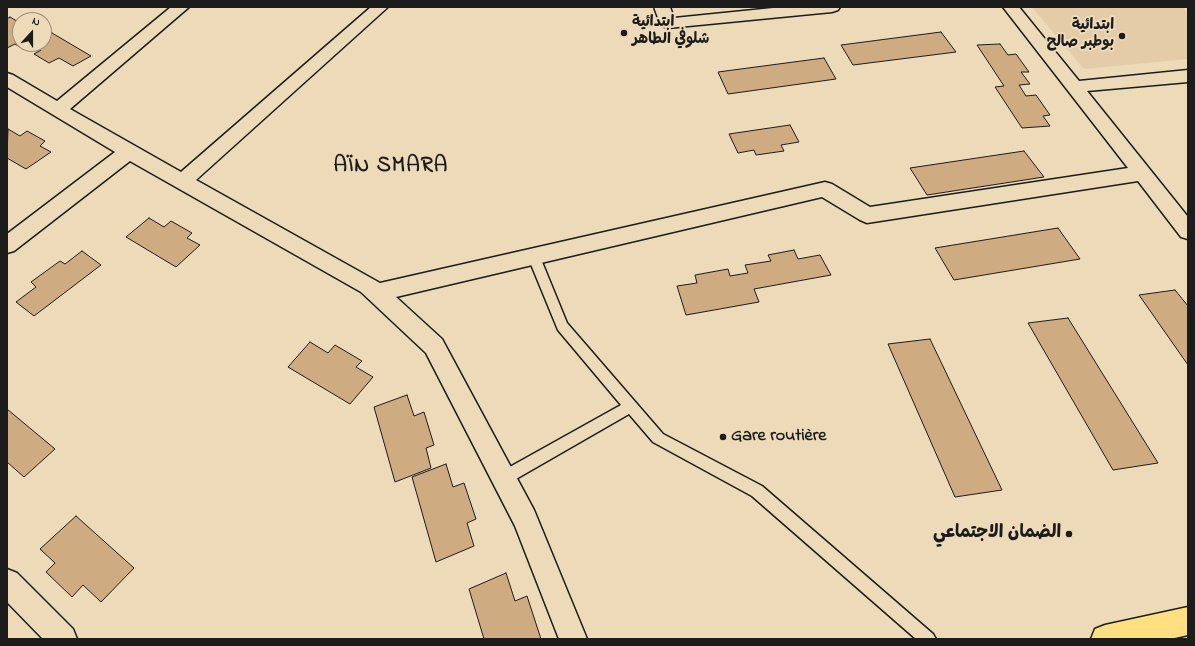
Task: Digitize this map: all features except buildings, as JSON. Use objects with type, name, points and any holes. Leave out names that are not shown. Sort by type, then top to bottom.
[{"type":"main road","points":[[1105,639],[1188,621]]},
{"type":"street","points":[[58,110],[181,7]]},
{"type":"street","points":[[182,181],[380,7]]},
{"type":"street","points":[[662,7],[668,23],[832,7]]},
{"type":"street","points":[[1011,7],[1142,172],[1181,211],[1188,231]]},
{"type":"street","points":[[1074,87],[1188,76]]},
{"type":"street","points":[[7,79],[129,152],[369,286],[434,346],[525,519],[572,639]]},
{"type":"street","points":[[7,245],[129,152]]},
{"type":"street","points":[[377,293],[825,189],[867,215],[1142,172]]},
{"type":"street","points":[[7,583],[63,639]]},
{"type":"lane","points":[[534,257],[562,326],[658,438],[757,491],[928,639]]},
{"type":"lane","points":[[504,478],[631,406]]},
{"type":"shaded area","name":"ابتدائية بوطبر صالح","points":[[1032,7],[1182,7],[1188,13],[1188,59],[1084,69]]},
{"type":"place","name":"ابتدائية شلوفي الطاهر","points":[[624,33]]},
{"type":"place","name":"ابتدائية بوطبر صالح","points":[[1122,36]]},
{"type":"place","name":"Gare routière","points":[[723,437]]},
{"type":"place","name":"الضمان الاجتماعي","points":[[1069,534]]},
{"type":"district","name":"AÏN SMARA","points":[[391,167]]}]
